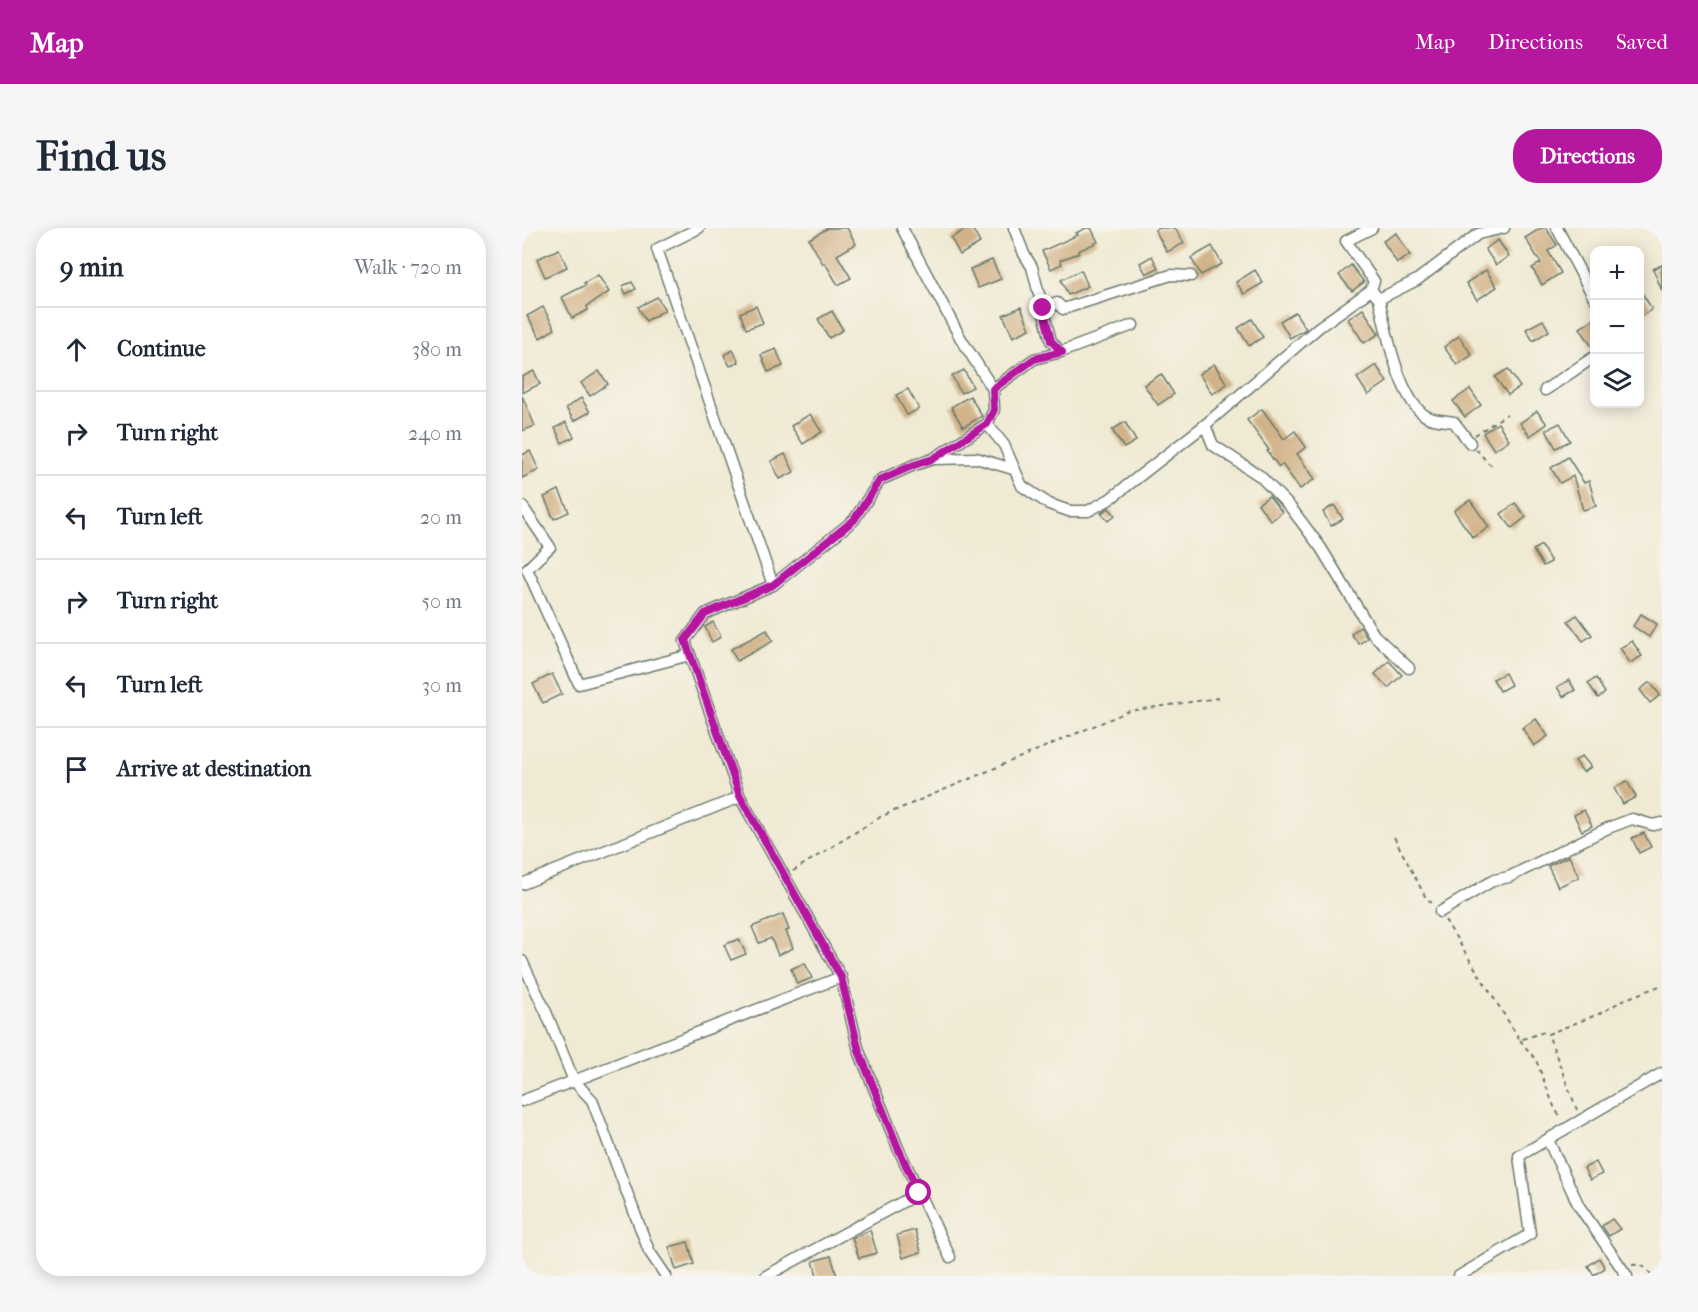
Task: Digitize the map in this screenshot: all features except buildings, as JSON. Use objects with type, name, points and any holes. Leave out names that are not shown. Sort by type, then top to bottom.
[{"type":"street","points":[[699,228],[657,249],[773,585]]},
{"type":"street","points":[[902,228],[961,339],[993,389],[994,410],[987,424],[933,459],[880,480],[854,520],[773,585],[705,614],[685,640],[740,796],[841,977],[859,1051],[898,1148],[950,1257]]},
{"type":"street","points":[[1014,228],[1023,254],[1032,267],[1051,341],[1062,352]]},
{"type":"street","points":[[987,424],[1004,445],[1022,486],[1049,504],[1070,511],[1088,512],[1110,499],[1205,424],[1319,327],[1371,290],[1374,281],[1346,241],[1372,228]]},
{"type":"street","points":[[1557,228],[1590,290]]},
{"type":"street","points":[[1379,299],[1417,280],[1478,234],[1500,229]]},
{"type":"street","points":[[1043,308],[1057,303],[1063,309],[1171,275],[1191,276]]},
{"type":"street","points":[[1371,290],[1379,299],[1403,387],[1422,413],[1430,419],[1454,422],[1469,442]]},
{"type":"street","points":[[993,389],[1034,359],[1062,352],[1133,325]]},
{"type":"street","points":[[1545,390],[1590,360]]},
{"type":"street","points":[[1205,424],[1213,445],[1260,476],[1292,508],[1321,548],[1374,634],[1409,668]]},
{"type":"street","points":[[933,459],[976,458],[1013,468]]},
{"type":"street","points":[[522,506],[550,547],[527,569],[579,684],[690,655]]},
{"type":"street","points":[[522,885],[740,796]]},
{"type":"street","points":[[1440,912],[1494,880],[1509,878],[1608,828],[1632,819],[1653,825],[1662,823]]},
{"type":"street","points":[[522,961],[574,1081],[592,1100],[649,1251],[666,1276]]},
{"type":"street","points":[[522,1101],[841,977]]},
{"type":"street","points":[[1459,1276],[1530,1234],[1518,1156],[1662,1073]]},
{"type":"street","points":[[1548,1140],[1579,1206],[1624,1272]]},
{"type":"street","points":[[766,1276],[919,1193]]},
{"type":"path","points":[[1495,467],[1488,463],[1469,442],[1507,414]]},
{"type":"path","points":[[784,877],[880,817],[1129,711],[1218,698]]},
{"type":"path","points":[[1394,837],[1426,897],[1440,912],[1520,1040],[1536,1059],[1555,1109],[1568,1128]]},
{"type":"path","points":[[1520,1040],[1544,1032],[1548,1034],[1662,985]]},
{"type":"path","points":[[1548,1034],[1581,1121]]},
{"type":"path","points":[[1624,1272],[1626,1265],[1639,1264],[1652,1276]]},
{"type":"route","points":[[919,1193],[898,1148],[859,1051],[841,977],[740,796],[685,640],[705,614],[773,585],[854,520],[880,480],[933,459],[987,424],[994,410],[993,389],[1034,359],[1062,352],[1051,341],[1043,308]]}]
